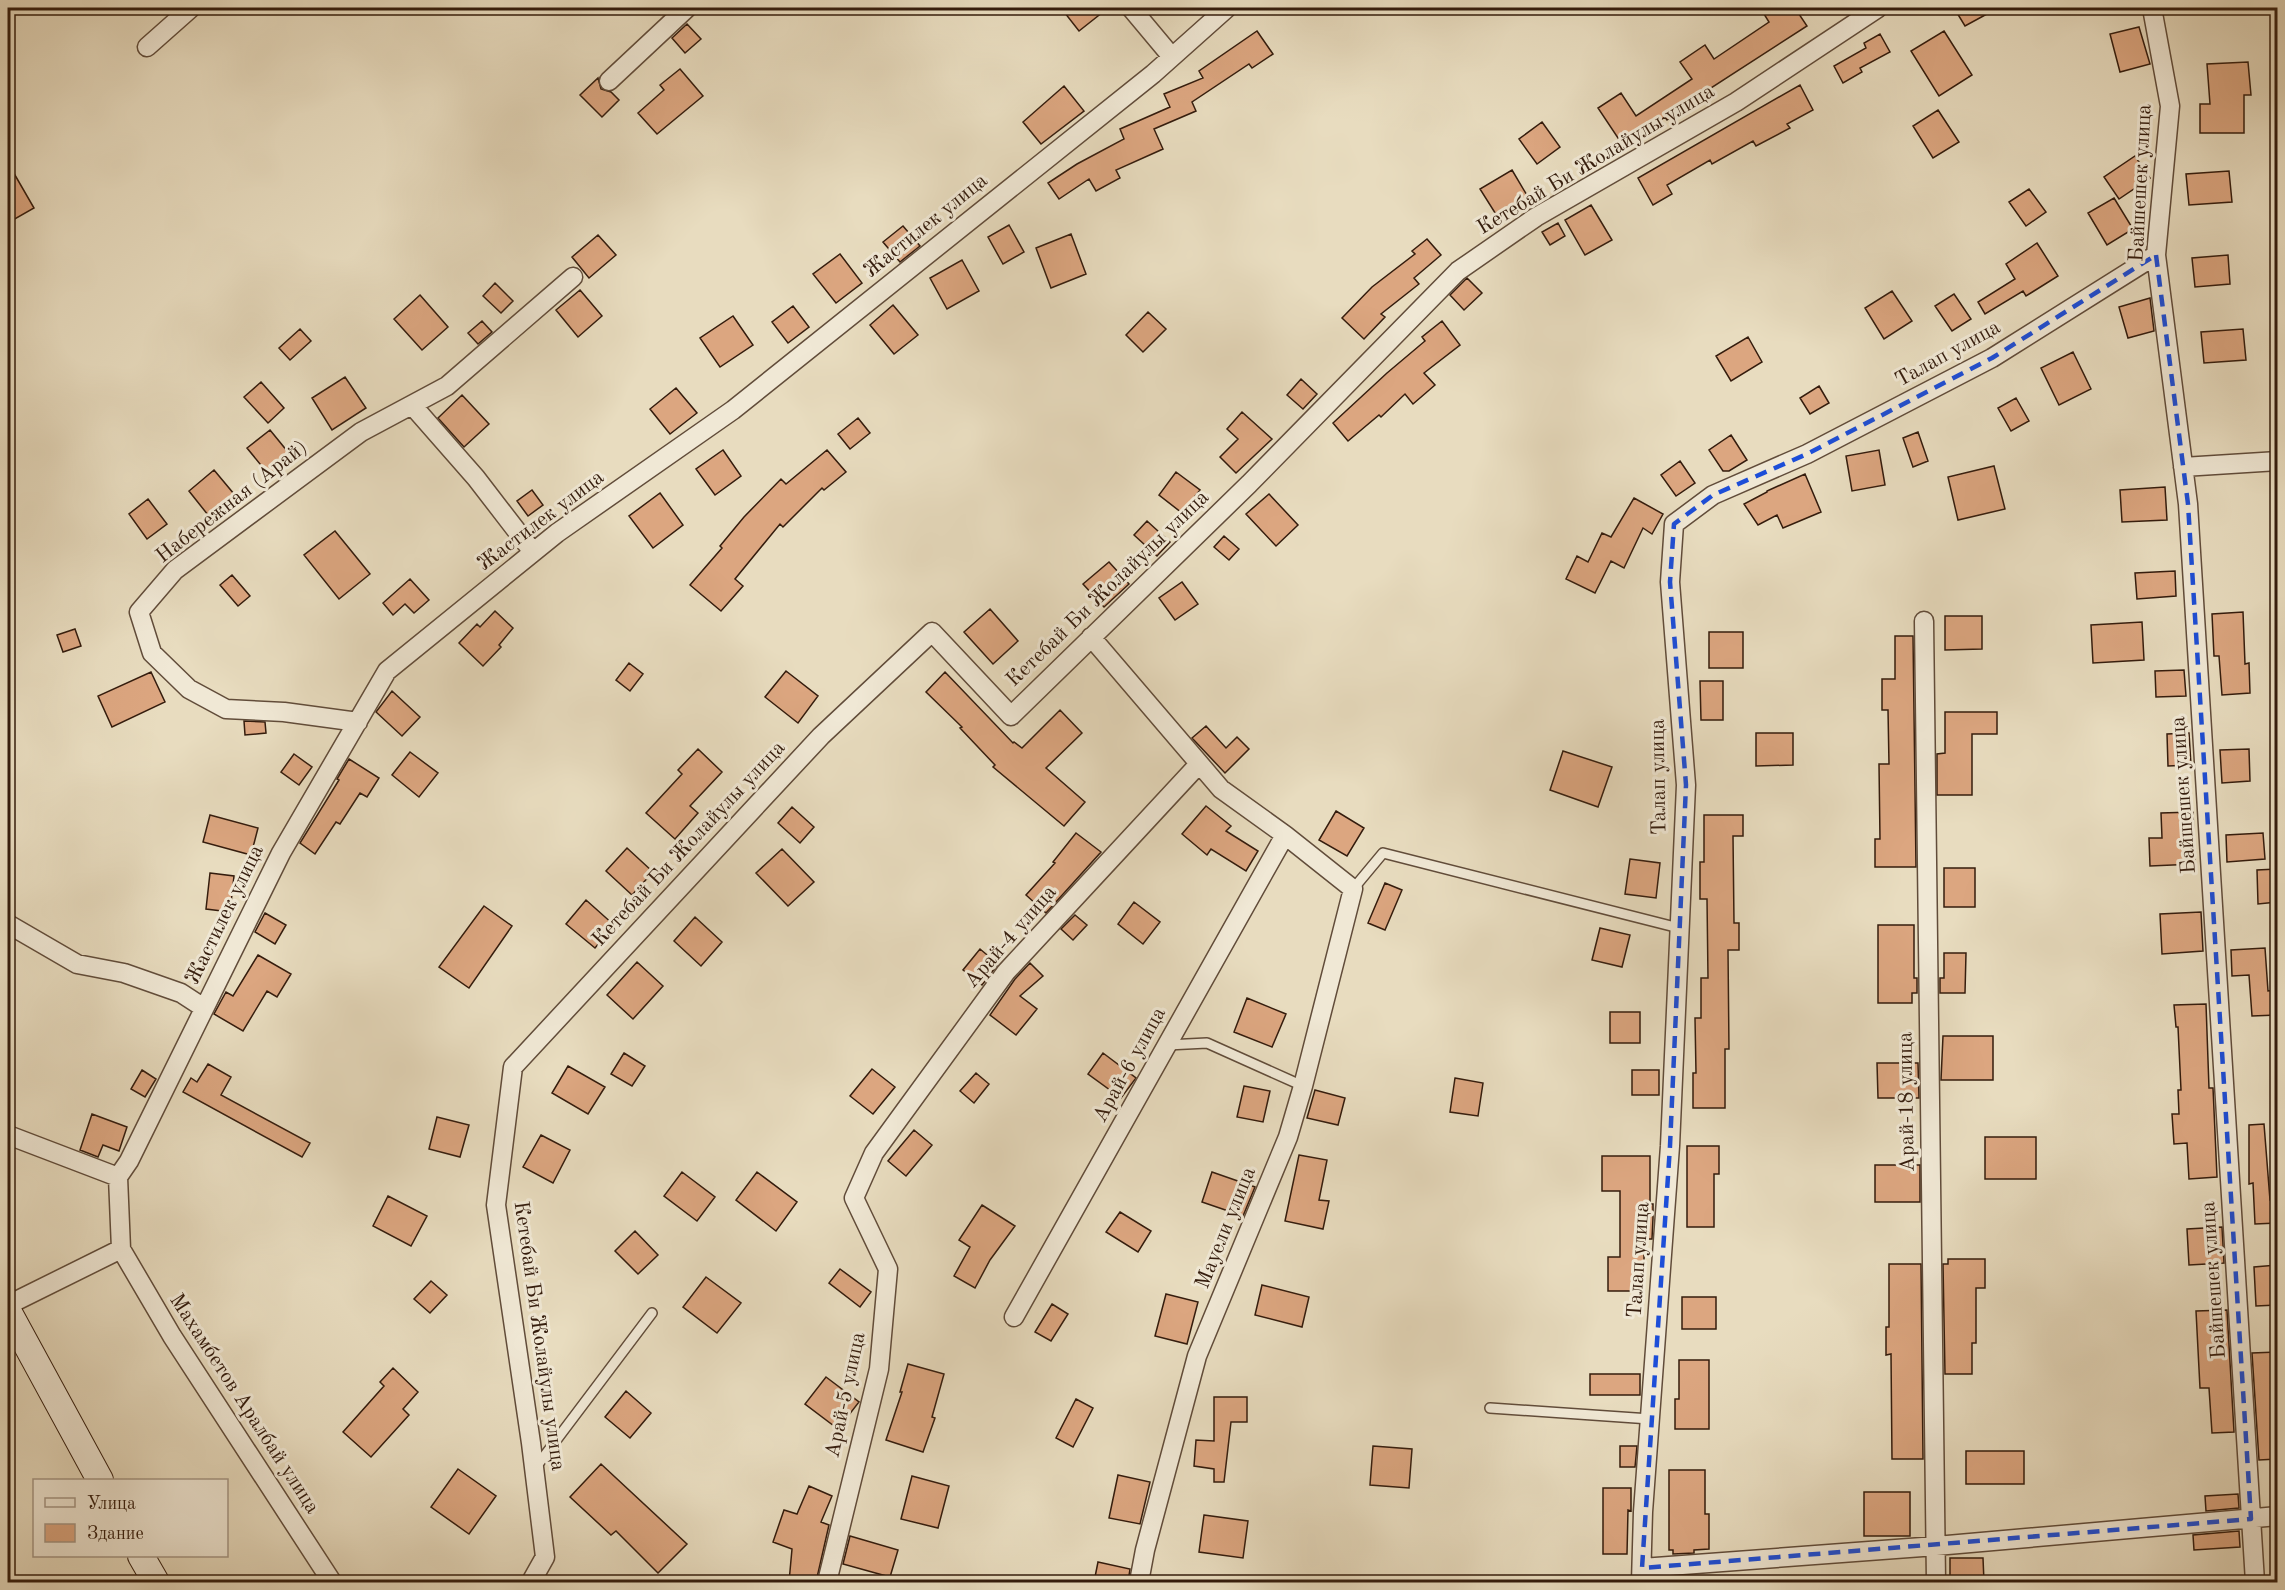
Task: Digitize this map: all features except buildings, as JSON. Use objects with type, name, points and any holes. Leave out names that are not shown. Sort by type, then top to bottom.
[{"type":"street","points":[[147,47],[191,8]]},
{"type":"street","points":[[609,81],[687,8]]},
{"type":"street","points":[[1131,8],[1172,57]]},
{"type":"street","name":"Жастилек улица","points":[[118,1177],[129,1161],[281,853],[387,672],[557,533],[733,410],[1172,57],[1227,8]]},
{"type":"street","name":"Кетебай Би Жолайулы улица","points":[[531,1582],[545,1557],[535,1469],[496,1205],[513,1066],[821,736],[932,632],[1011,716],[1249,484],[1458,271],[1536,217],[1736,102],[1878,8]]},
{"type":"street","name":"Байшешек улица","points":[[2152,8],[2170,106],[2156,255],[2188,504],[2255,1582]]},
{"type":"street","name":"Талап улица","points":[[1641,1575],[1643,1512],[1670,1146],[1686,785],[1670,582],[1674,524],[1713,495],[1807,454],[1992,358],[2156,255]]},
{"type":"street","name":"Набережная (Арай)","points":[[357,722],[284,712],[225,709],[189,689],[152,653],[140,612],[175,570],[361,432],[447,386],[573,277]]},
{"type":"street","points":[[412,405],[476,478],[533,552]]},
{"type":"street","points":[[2183,467],[2277,461]]},
{"type":"street","name":"Арай-18 улица","points":[[1924,621],[1936,1582]]},
{"type":"street","points":[[1091,637],[1221,789],[1285,835],[1353,890]]},
{"type":"street","name":"Арай-4 улица","points":[[874,1153],[1006,972],[1199,764]]},
{"type":"street","name":"Арай-6 улица","points":[[1014,1317],[1285,835]]},
{"type":"street","name":"Мауели улица","points":[[1139,1582],[1144,1550],[1197,1356],[1288,1137],[1353,890]]},
{"type":"street","points":[[8,924],[77,964],[124,973],[181,993],[204,1008]]},
{"type":"street","points":[[8,1135],[118,1177],[121,1249],[8,1305]]},
{"type":"street","name":"Арай-5 улица","points":[[827,1582],[879,1369],[888,1269],[854,1198],[874,1153]]},
{"type":"street","name":"Махамбетов Аралбай улица","points":[[121,1249],[172,1336],[332,1582]]},
{"type":"street","points":[[8,1311],[99,1479]]},
{"type":"street","points":[[1641,1575],[2277,1516]]},
{"type":"street","points":[[142,1557],[156,1582]]},
{"type":"lane","points":[[1353,890],[1383,853],[1679,928]]},
{"type":"lane","points":[[1167,1046],[1207,1043],[1303,1086]]},
{"type":"lane","points":[[535,1469],[652,1313]]},
{"type":"lane","points":[[1490,1408],[1650,1419]]},
{"type":"highlighted area","points":[[2156,255],[2188,504],[2251,1519],[1642,1568],[1670,1146],[1686,785],[1670,582],[1674,524],[1713,495],[1807,454],[1992,358]]}]
